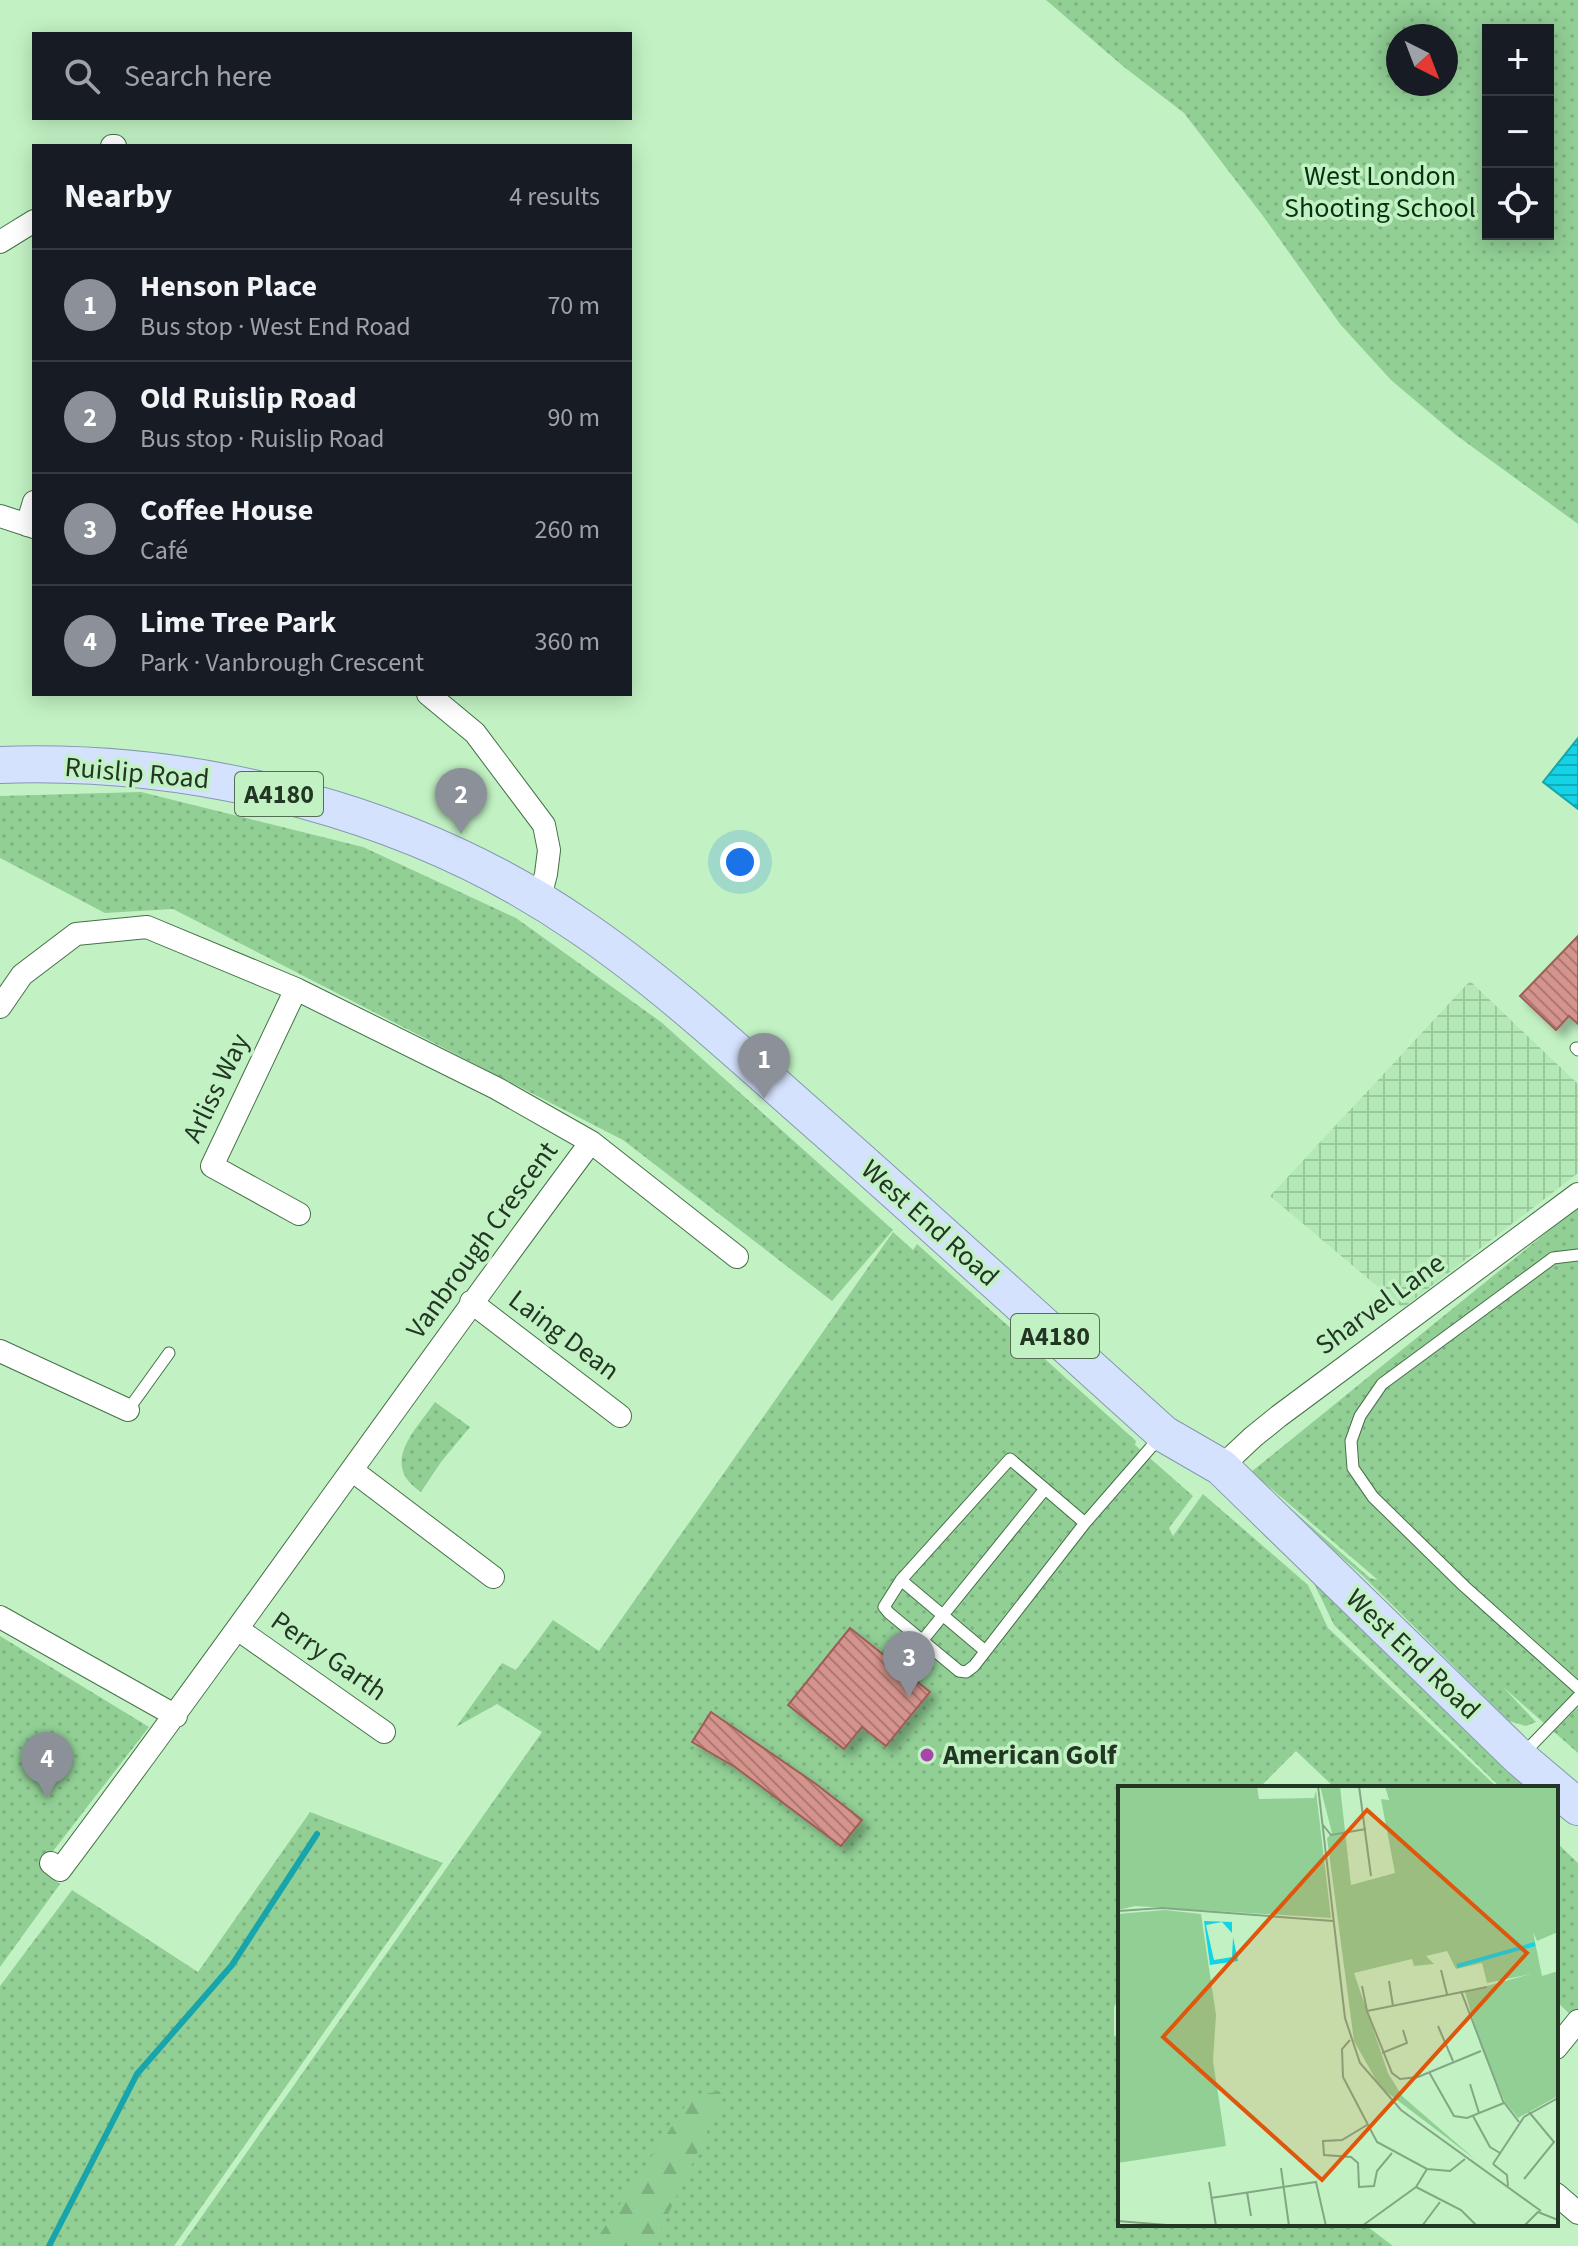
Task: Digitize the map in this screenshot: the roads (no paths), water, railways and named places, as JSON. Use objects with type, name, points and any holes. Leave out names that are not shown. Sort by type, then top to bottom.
[{"type":"main road","name":"Ruislip Road","points":[[0,765],[138,769],[248,785],[373,822],[467,862],[539,901]]},
{"type":"main road","name":"West End Road","points":[[539,901],[580,926],[675,997],[1164,1434],[1221,1467],[1520,1758],[1553,1786]]},
{"type":"main road","name":"West End Road","points":[[1558,1790],[1578,1807]]},
{"type":"street","points":[[0,242],[32,222]]},
{"type":"street","points":[[0,516],[31,526]]},
{"type":"street","points":[[430,696],[475,733],[544,825],[549,850],[539,901]]},
{"type":"street","name":"Vanbrough Crescent","points":[[0,1007],[22,975],[76,934],[147,927],[296,989],[496,1088],[591,1142],[471,1302],[176,1716],[60,1870],[51,1863]]},
{"type":"street","name":"Arliss Way","points":[[296,989],[212,1166],[299,1214]]},
{"type":"street","points":[[591,1142],[737,1257]]},
{"type":"street","name":"Sharvel Lane","points":[[1221,1467],[1279,1416],[1578,1194]]},
{"type":"street","name":"Laing Dean","points":[[471,1302],[620,1416]]},
{"type":"street","points":[[0,1351],[128,1410]]},
{"type":"street","points":[[353,1471],[493,1577]]},
{"type":"street","points":[[0,1617],[176,1716]]},
{"type":"street","name":"Perry Garth","points":[[239,1630],[384,1732]]},
{"type":"street","points":[[1558,2046],[1578,2021]]},
{"type":"street","points":[[1558,2196],[1578,2213]]},
{"type":"lane","points":[[1578,1255],[1553,1258],[1382,1384],[1360,1416],[1351,1441],[1353,1468],[1373,1497],[1464,1586],[1578,1688]]},
{"type":"lane","points":[[128,1410],[169,1353]]},
{"type":"lane","points":[[1085,1523],[1010,1459],[901,1580],[884,1607],[959,1671],[966,1672],[1085,1523],[1164,1434]]},
{"type":"lane","points":[[922,1641],[1045,1489]]},
{"type":"lane","points":[[901,1580],[984,1650]]},
{"type":"lane","points":[[1520,1758],[1578,1697]]},
{"type":"water","points":[[1578,738],[1578,809],[1543,782]]},
{"type":"waterway","points":[[49,2246],[137,2074],[232,1965],[317,1834]]},
{"type":"place","name":"Old Ruislip Road","points":[[461,834]]},
{"type":"place","name":"Henson Place","points":[[764,1099]]},
{"type":"place","name":"Coffee House","points":[[909,1697]]},
{"type":"place","name":"American Golf","points":[[927,1755]]},
{"type":"place","name":"Lime Tree Park","points":[[47,1798]]},
{"type":"park label","name":"West London Shooting School","points":[[1380,192]]}]
